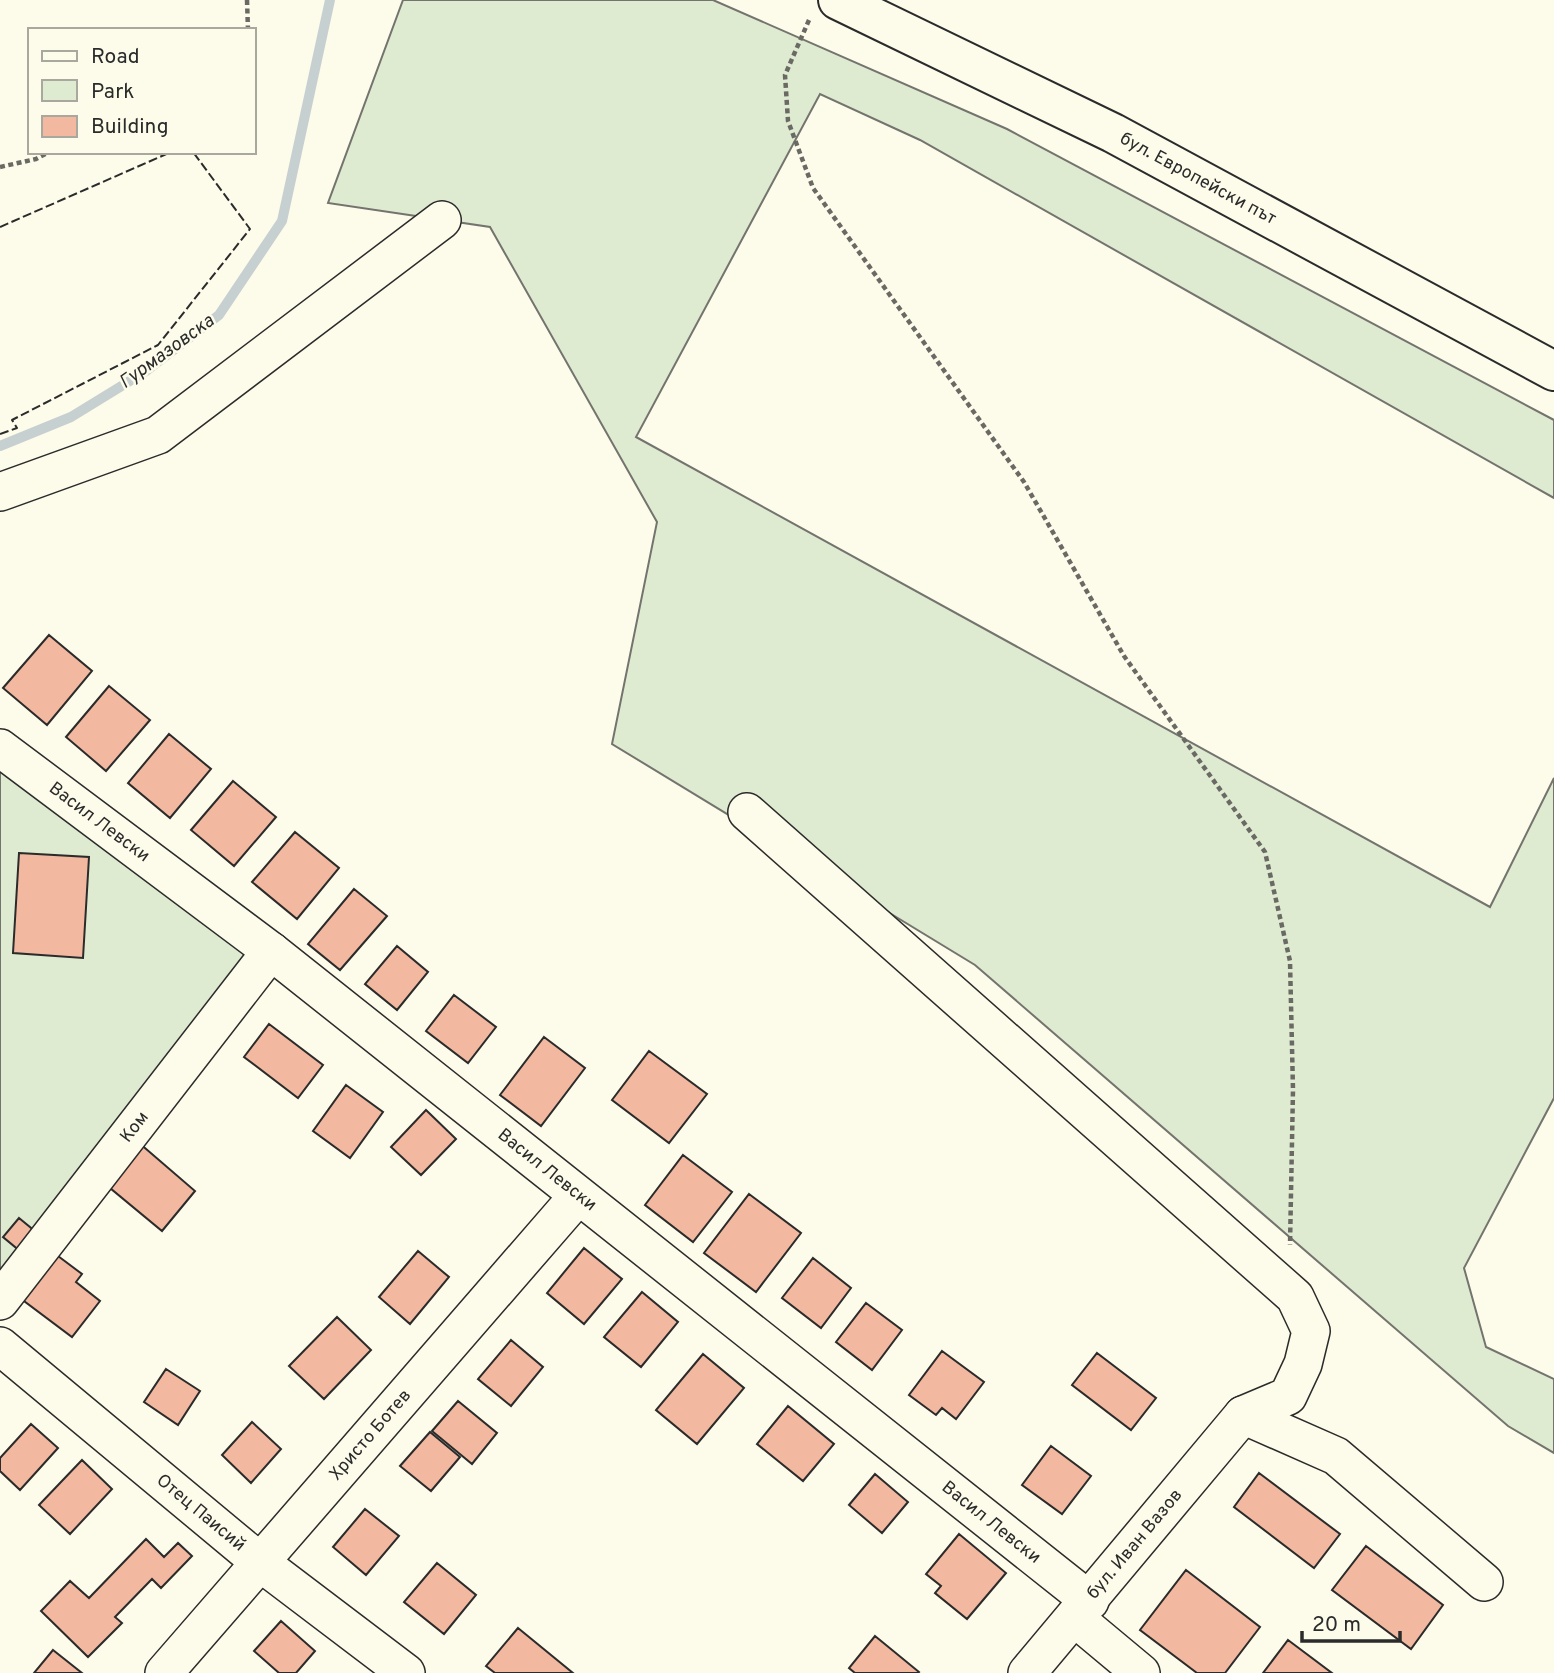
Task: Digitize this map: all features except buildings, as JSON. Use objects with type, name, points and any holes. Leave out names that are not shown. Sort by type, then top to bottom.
[{"type":"main road","name":"бул. Европейски път","points":[[825,6],[1114,133],[1554,371]]},
{"type":"street","points":[[0,492],[158,435],[442,220]]},
{"type":"street","name":"Васил Левски","points":[[0,748],[271,951],[578,1196],[1082,1610],[1141,1673]]},
{"type":"street","points":[[747,812],[1295,1297],[1311,1331],[1303,1364],[1288,1396],[1243,1415]]},
{"type":"street","name":"Ком","points":[[0,1301],[271,951]]},
{"type":"street","name":"Христо Ботев","points":[[164,1673],[578,1196]]},
{"type":"street","name":"Отец Паисий","points":[[0,1346],[261,1563],[406,1673]]},
{"type":"street","points":[[1243,1415],[1336,1456],[1484,1582]]},
{"type":"street","name":"бул. Иван Вазов","points":[[1027,1673],[1243,1415]]},
{"type":"path","points":[[247,0],[247,28]]},
{"type":"path","points":[[825,6],[785,75],[788,121],[813,188],[1024,482],[1124,656],[1265,852],[1290,961],[1293,1090],[1289,1292]]},
{"type":"path","points":[[0,167],[36,159],[45,154]]},
{"type":"green space","points":[[403,0],[713,0],[1007,129],[1554,420],[1554,498],[920,140],[820,94],[636,437],[1490,907],[1554,778],[1554,1098],[1464,1268],[1486,1347],[1554,1379],[1554,1453],[1508,1426],[975,965],[612,744],[657,522],[490,227],[328,203]]},
{"type":"green space","points":[[0,744],[268,957],[0,1293]]},
{"type":"waterway","name":"Гурмазовска","points":[[0,446],[71,417],[146,371],[219,315],[282,221],[330,0]]},
{"type":"fence","points":[[0,227],[166,154]]},
{"type":"fence","points":[[0,434],[17,428],[12,420],[158,345],[250,229],[194,154]]}]
